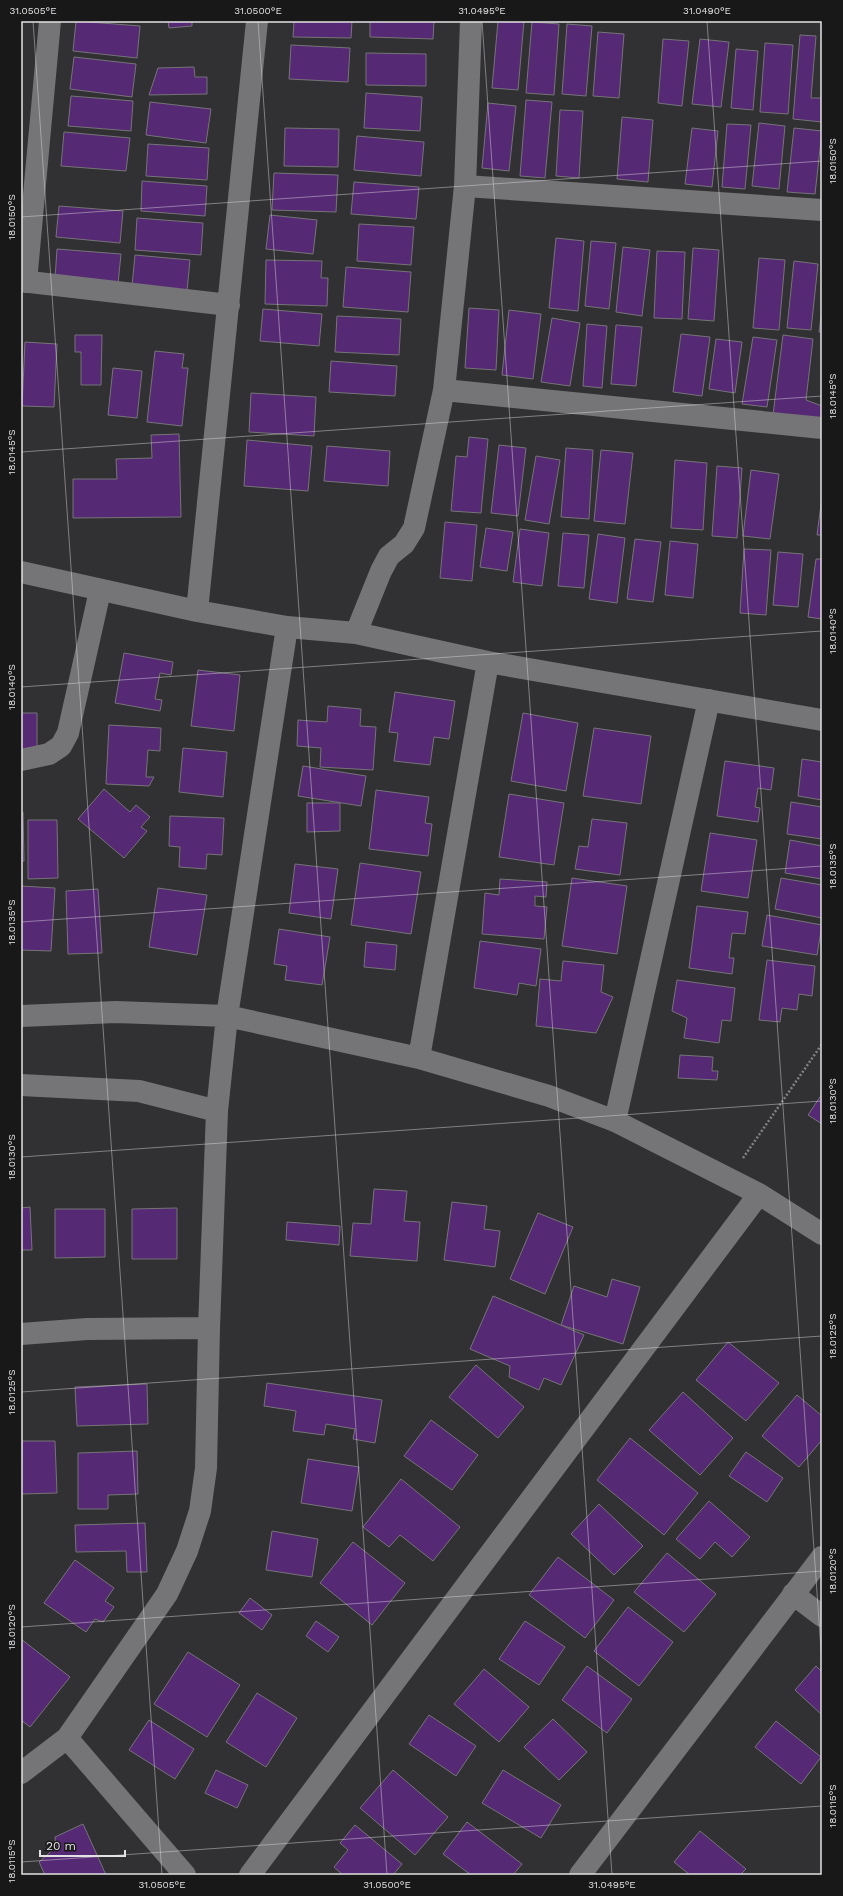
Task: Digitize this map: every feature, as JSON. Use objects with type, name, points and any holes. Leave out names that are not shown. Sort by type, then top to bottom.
[{"type":"street","points":[[50,21],[24,282],[229,305]]},
{"type":"street","points":[[197,611],[257,21]]},
{"type":"street","points":[[356,634],[381,571],[389,556],[404,544],[414,528],[444,390],[465,186],[471,21]]},
{"type":"street","points":[[465,186],[822,210]]},
{"type":"street","points":[[444,390],[822,428]]},
{"type":"street","points":[[21,572],[100,591],[197,611],[287,627],[356,634],[488,662],[822,720]]},
{"type":"street","points":[[21,760],[48,754],[61,746],[68,733],[100,591]]},
{"type":"street","points":[[21,1773],[67,1738],[167,1594],[186,1551],[200,1511],[206,1468],[209,1328],[217,1111],[227,1016],[287,627]]},
{"type":"street","points":[[419,1058],[488,662]]},
{"type":"street","points":[[614,1121],[709,700]]},
{"type":"street","points":[[21,1016],[116,1012],[227,1016],[419,1058],[549,1096],[614,1121],[759,1194],[821,1231]]},
{"type":"street","points":[[21,1085],[139,1091],[217,1111]]},
{"type":"street","points":[[250,1875],[759,1194]]},
{"type":"street","points":[[21,1334],[87,1329],[209,1328]]},
{"type":"street","points":[[580,1875],[822,1557]]},
{"type":"street","points":[[793,1594],[822,1616]]},
{"type":"street","points":[[67,1738],[185,1875]]},
{"type":"path","points":[[730,1179],[822,1044]]},
{"type":"building","points":[[76,21],[140,26],[137,58],[73,51]]},
{"type":"building","points":[[168,21],[192,21],[192,26],[169,28]]},
{"type":"building","points":[[294,21],[352,21],[351,38],[293,37]]},
{"type":"building","points":[[370,21],[434,21],[433,39],[370,37]]},
{"type":"building","points":[[498,21],[524,21],[518,90],[492,88]]},
{"type":"building","points":[[532,22],[559,24],[554,95],[526,93]]},
{"type":"building","points":[[567,24],[592,26],[586,96],[562,94]]},
{"type":"building","points":[[598,32],[624,34],[619,98],[593,96]]},
{"type":"building","points":[[800,35],[816,36],[811,98],[822,98],[822,122],[793,119]]},
{"type":"building","points":[[663,39],[689,41],[682,106],[658,103]]},
{"type":"building","points":[[700,39],[729,42],[721,107],[692,104]]},
{"type":"building","points":[[765,43],[793,45],[788,114],[760,112]]},
{"type":"building","points":[[291,45],[350,48],[348,82],[289,79]]},
{"type":"building","points":[[736,49],[758,51],[753,110],[731,108]]},
{"type":"building","points":[[366,53],[426,54],[426,86],[366,85]]},
{"type":"building","points":[[74,57],[136,64],[132,97],[70,89]]},
{"type":"building","points":[[194,67],[195,77],[207,77],[207,94],[149,95],[158,68]]},
{"type":"building","points":[[366,93],[422,97],[420,131],[364,128]]},
{"type":"building","points":[[71,96],[133,101],[131,131],[68,126]]},
{"type":"building","points":[[526,100],[552,102],[545,178],[520,176]]},
{"type":"building","points":[[150,102],[211,109],[206,143],[146,135]]},
{"type":"building","points":[[488,103],[516,106],[509,171],[482,168]]},
{"type":"building","points":[[560,110],[583,111],[579,178],[556,176]]},
{"type":"building","points":[[622,117],[653,120],[648,182],[617,179]]},
{"type":"building","points":[[759,123],[785,126],[779,189],[752,186]]},
{"type":"building","points":[[727,124],[751,125],[745,189],[722,187]]},
{"type":"building","points":[[285,128],[339,129],[338,167],[284,166]]},
{"type":"building","points":[[692,128],[718,131],[712,187],[685,184]]},
{"type":"building","points":[[794,128],[822,131],[815,194],[787,192]]},
{"type":"building","points":[[64,132],[130,138],[126,171],[61,166]]},
{"type":"building","points":[[357,136],[424,142],[421,176],[354,170]]},
{"type":"building","points":[[148,144],[209,148],[207,180],[146,176]]},
{"type":"building","points":[[274,173],[338,175],[336,212],[272,210]]},
{"type":"building","points":[[142,181],[207,186],[205,216],[141,211]]},
{"type":"building","points":[[354,182],[419,187],[416,219],[351,214]]},
{"type":"building","points":[[59,206],[123,211],[120,243],[56,237]]},
{"type":"building","points":[[270,215],[317,220],[313,254],[266,249]]},
{"type":"building","points":[[137,218],[203,223],[201,255],[135,250]]},
{"type":"building","points":[[359,224],[414,227],[411,265],[357,261]]},
{"type":"building","points":[[556,238],[584,241],[578,311],[549,308]]},
{"type":"building","points":[[591,241],[616,243],[609,309],[585,306]]},
{"type":"building","points":[[623,247],[650,250],[642,316],[616,312]]},
{"type":"building","points":[[693,248],[719,250],[714,321],[688,319]]},
{"type":"building","points":[[57,249],[121,254],[118,284],[55,279]]},
{"type":"building","points":[[657,251],[685,252],[682,319],[654,318]]},
{"type":"building","points":[[135,255],[190,260],[187,291],[132,286]]},
{"type":"building","points":[[759,258],[785,260],[779,330],[753,328]]},
{"type":"building","points":[[266,260],[322,261],[321,278],[328,278],[327,306],[265,304]]},
{"type":"building","points":[[794,261],[818,264],[811,330],[787,328]]},
{"type":"building","points":[[346,267],[411,272],[408,312],[343,307]]},
{"type":"building","points":[[469,308],[499,310],[496,370],[465,368]]},
{"type":"building","points":[[263,309],[322,314],[319,346],[260,341]]},
{"type":"building","points":[[509,310],[541,314],[533,379],[502,375]]},
{"type":"building","points":[[822,310],[822,332],[819,332]]},
{"type":"building","points":[[337,316],[401,319],[399,355],[335,352]]},
{"type":"building","points":[[552,318],[580,323],[570,386],[541,382]]},
{"type":"building","points":[[587,324],[607,326],[602,388],[583,386]]},
{"type":"building","points":[[616,325],[642,327],[636,386],[611,384]]},
{"type":"building","points":[[681,334],[710,337],[702,396],[673,392]]},
{"type":"building","points":[[75,335],[102,335],[101,385],[81,385],[81,352],[75,352]]},
{"type":"building","points":[[783,335],[813,339],[806,400],[822,406],[822,419],[773,415]]},
{"type":"building","points":[[753,337],[777,340],[767,407],[742,404]]},
{"type":"building","points":[[716,339],[742,342],[735,393],[709,389]]},
{"type":"building","points":[[25,342],[57,344],[54,407],[22,406]]},
{"type":"building","points":[[155,351],[184,354],[182,368],[188,368],[182,426],[147,422]]},
{"type":"building","points":[[331,361],[397,366],[395,396],[329,392]]},
{"type":"building","points":[[113,368],[142,371],[137,418],[108,415]]},
{"type":"building","points":[[251,393],[316,397],[314,436],[249,432]]},
{"type":"building","points":[[179,434],[181,517],[73,518],[73,479],[117,479],[116,459],[152,458],[151,435]]},
{"type":"building","points":[[469,437],[488,439],[481,513],[451,511],[456,456],[467,457]]},
{"type":"building","points":[[247,440],[312,446],[308,491],[244,486]]},
{"type":"building","points":[[499,445],[526,448],[518,516],[491,513]]},
{"type":"building","points":[[327,446],[390,451],[388,486],[324,481]]},
{"type":"building","points":[[566,448],[593,450],[589,519],[561,517]]},
{"type":"building","points":[[601,450],[633,453],[625,524],[594,521]]},
{"type":"building","points":[[536,456],[560,460],[549,524],[525,520]]},
{"type":"building","points":[[675,460],[707,463],[703,530],[671,528]]},
{"type":"building","points":[[717,466],[742,468],[737,538],[712,536]]},
{"type":"building","points":[[751,470],[779,474],[770,539],[743,536]]},
{"type":"building","points":[[822,497],[822,535],[817,535]]},
{"type":"building","points":[[445,522],[477,525],[472,581],[440,578]]},
{"type":"building","points":[[486,528],[513,532],[507,571],[480,567]]},
{"type":"building","points":[[520,529],[549,533],[542,586],[513,582]]},
{"type":"building","points":[[563,533],[589,535],[584,588],[558,586]]},
{"type":"building","points":[[598,534],[625,538],[617,603],[589,599]]},
{"type":"building","points":[[635,539],[661,542],[653,602],[627,599]]},
{"type":"building","points":[[670,541],[698,544],[693,598],[665,595]]},
{"type":"building","points":[[744,549],[771,550],[766,615],[740,613]]},
{"type":"building","points":[[778,552],[803,554],[798,607],[773,605]]},
{"type":"building","points":[[816,559],[822,559],[822,619],[808,617]]},
{"type":"building","points":[[124,653],[173,662],[171,675],[160,673],[155,699],[162,700],[160,711],[115,703]]},
{"type":"building","points":[[198,670],[240,675],[234,731],[191,726]]},
{"type":"building","points":[[395,692],[455,701],[449,739],[434,737],[430,765],[394,761],[398,733],[389,732]]},
{"type":"building","points":[[328,706],[361,709],[360,726],[376,727],[373,770],[320,767],[321,748],[297,746],[298,720],[327,722]]},
{"type":"building","points":[[21,713],[37,713],[37,761],[21,762]]},
{"type":"building","points":[[523,713],[578,723],[566,791],[511,781]]},
{"type":"building","points":[[109,725],[161,728],[160,751],[148,750],[146,777],[154,777],[149,786],[106,784]]},
{"type":"building","points":[[594,728],[651,736],[641,804],[583,796]]},
{"type":"building","points":[[183,748],[227,752],[223,797],[179,792]]},
{"type":"building","points":[[802,759],[822,762],[822,800],[798,796]]},
{"type":"building","points":[[725,761],[774,768],[771,790],[758,788],[755,807],[760,808],[758,822],[717,816]]},
{"type":"building","points":[[303,766],[366,776],[361,806],[298,796]]},
{"type":"building","points":[[104,789],[130,812],[136,805],[150,817],[141,827],[147,831],[124,858],[78,819]]},
{"type":"building","points":[[376,790],[429,797],[425,823],[432,824],[428,856],[369,849]]},
{"type":"building","points":[[509,794],[564,803],[554,865],[499,857]]},
{"type":"building","points":[[791,802],[822,807],[822,839],[787,834]]},
{"type":"building","points":[[307,803],[340,803],[340,831],[307,832]]},
{"type":"building","points":[[21,812],[23,812],[24,861],[21,861]]},
{"type":"building","points":[[170,816],[224,818],[222,855],[207,854],[206,869],[179,867],[180,847],[169,846]]},
{"type":"building","points":[[592,819],[627,823],[620,875],[575,869],[579,846],[588,847]]},
{"type":"building","points":[[28,820],[57,820],[58,878],[28,879]]},
{"type":"building","points":[[710,833],[757,840],[748,898],[701,891]]},
{"type":"building","points":[[790,840],[822,846],[822,879],[785,873]]},
{"type":"building","points":[[360,863],[421,872],[411,934],[351,925]]},
{"type":"building","points":[[295,864],[338,869],[331,919],[289,913]]},
{"type":"building","points":[[572,878],[627,886],[617,954],[562,946]]},
{"type":"building","points":[[781,878],[822,885],[822,918],[775,909]]},
{"type":"building","points":[[500,879],[547,882],[546,897],[535,896],[535,906],[547,907],[544,939],[482,934],[485,893],[499,895]]},
{"type":"building","points":[[21,886],[55,888],[51,951],[21,950]]},
{"type":"building","points":[[158,888],[207,895],[197,955],[149,947]]},
{"type":"building","points":[[98,889],[102,953],[68,954],[66,891]]},
{"type":"building","points":[[697,906],[748,912],[745,934],[732,933],[729,958],[734,958],[732,974],[689,968]]},
{"type":"building","points":[[767,915],[822,925],[817,955],[762,946]]},
{"type":"building","points":[[279,929],[330,937],[322,985],[285,980],[287,966],[274,964]]},
{"type":"building","points":[[480,941],[541,949],[536,986],[519,983],[517,995],[474,988]]},
{"type":"building","points":[[366,942],[397,945],[395,970],[364,967]]},
{"type":"building","points":[[767,960],[815,966],[812,996],[799,994],[797,1010],[782,1008],[780,1022],[759,1020]]},
{"type":"building","points":[[563,961],[604,965],[601,992],[613,997],[596,1033],[536,1026],[540,979],[561,981]]},
{"type":"building","points":[[677,980],[735,988],[731,1021],[722,1020],[719,1043],[684,1038],[687,1018],[672,1011]]},
{"type":"building","points":[[680,1055],[713,1057],[712,1071],[718,1071],[717,1080],[678,1078]]},
{"type":"building","points":[[822,1094],[822,1124],[808,1115]]},
{"type":"building","points":[[374,1189],[407,1191],[404,1221],[420,1222],[417,1261],[350,1256],[353,1223],[371,1224]]},
{"type":"building","points":[[452,1202],[487,1206],[484,1229],[500,1231],[495,1267],[444,1260]]},
{"type":"building","points":[[30,1207],[32,1250],[21,1250],[21,1208]]},
{"type":"building","points":[[177,1208],[177,1259],[132,1259],[132,1209]]},
{"type":"building","points":[[55,1209],[105,1209],[105,1257],[55,1258]]},
{"type":"building","points":[[538,1213],[573,1227],[545,1294],[510,1279]]},
{"type":"building","points":[[287,1222],[340,1226],[339,1245],[286,1240]]},
{"type":"building","points":[[612,1279],[640,1287],[623,1344],[561,1325],[574,1286],[607,1297]]},
{"type":"building","points":[[493,1296],[584,1335],[561,1385],[544,1378],[539,1390],[509,1377],[510,1366],[470,1349]]},
{"type":"building","points":[[728,1342],[779,1383],[746,1421],[696,1380]]},
{"type":"building","points":[[476,1365],[524,1407],[498,1438],[449,1397]]},
{"type":"building","points":[[267,1383],[382,1400],[375,1443],[353,1439],[355,1429],[326,1424],[324,1435],[293,1431],[296,1411],[264,1406]]},
{"type":"building","points":[[147,1384],[148,1424],[77,1426],[75,1387]]},
{"type":"building","points":[[683,1392],[733,1438],[700,1475],[649,1430]]},
{"type":"building","points":[[797,1395],[822,1416],[822,1440],[799,1467],[762,1436]]},
{"type":"building","points":[[431,1420],[478,1455],[452,1490],[404,1456]]},
{"type":"building","points":[[630,1438],[698,1493],[664,1535],[597,1480]]},
{"type":"building","points":[[22,1441],[55,1441],[57,1493],[21,1494]]},
{"type":"building","points":[[137,1451],[138,1494],[108,1495],[108,1509],[78,1509],[78,1453]]},
{"type":"building","points":[[746,1452],[783,1478],[767,1502],[729,1476]]},
{"type":"building","points":[[308,1459],[359,1467],[352,1511],[301,1503]]},
{"type":"building","points":[[401,1479],[460,1527],[433,1561],[400,1535],[389,1547],[363,1527]]},
{"type":"building","points":[[709,1501],[750,1537],[732,1557],[715,1542],[700,1559],[676,1539]]},
{"type":"building","points":[[599,1504],[643,1546],[614,1575],[571,1534]]},
{"type":"building","points":[[145,1523],[147,1572],[127,1572],[126,1551],[76,1552],[75,1525]]},
{"type":"building","points":[[272,1531],[318,1539],[312,1577],[266,1570]]},
{"type":"building","points":[[353,1542],[405,1583],[372,1625],[320,1583]]},
{"type":"building","points":[[667,1553],[716,1594],[684,1632],[634,1592]]},
{"type":"building","points":[[558,1557],[614,1600],[585,1638],[529,1595]]},
{"type":"building","points":[[75,1560],[114,1588],[105,1601],[114,1607],[103,1622],[95,1619],[86,1632],[44,1603]]},
{"type":"building","points":[[250,1598],[272,1615],[262,1630],[239,1613]]},
{"type":"building","points":[[628,1607],[673,1642],[639,1686],[594,1651]]},
{"type":"building","points":[[316,1621],[339,1637],[328,1652],[306,1636]]},
{"type":"building","points":[[525,1621],[565,1647],[539,1685],[499,1659]]},
{"type":"building","points":[[21,1639],[70,1677],[30,1727],[21,1720]]},
{"type":"building","points":[[188,1652],[240,1685],[207,1737],[154,1704]]},
{"type":"building","points":[[587,1666],[632,1699],[607,1733],[562,1700]]},
{"type":"building","points":[[816,1666],[822,1672],[822,1715],[795,1690]]},
{"type":"building","points":[[484,1669],[529,1707],[499,1742],[454,1704]]},
{"type":"building","points":[[257,1693],[297,1718],[266,1767],[226,1742]]},
{"type":"building","points":[[429,1715],[476,1746],[456,1776],[409,1744]]},
{"type":"building","points":[[553,1719],[587,1752],[559,1780],[524,1747]]},
{"type":"building","points":[[149,1720],[194,1749],[175,1779],[129,1750]]},
{"type":"building","points":[[776,1721],[821,1757],[801,1784],[755,1747]]},
{"type":"building","points":[[216,1770],[248,1785],[237,1808],[205,1793]]},
{"type":"building","points":[[393,1770],[448,1817],[415,1855],[360,1808]]},
{"type":"building","points":[[503,1770],[561,1805],[541,1838],[482,1803]]},
{"type":"building","points":[[467,1822],[522,1864],[513,1875],[471,1875],[443,1854]]},
{"type":"building","points":[[83,1824],[106,1875],[45,1875],[39,1862],[56,1847],[55,1837]]},
{"type":"building","points":[[355,1825],[402,1864],[393,1875],[343,1875],[334,1867],[348,1850],[340,1843]]},
{"type":"building","points":[[700,1831],[746,1869],[740,1875],[690,1875],[674,1862]]}]
